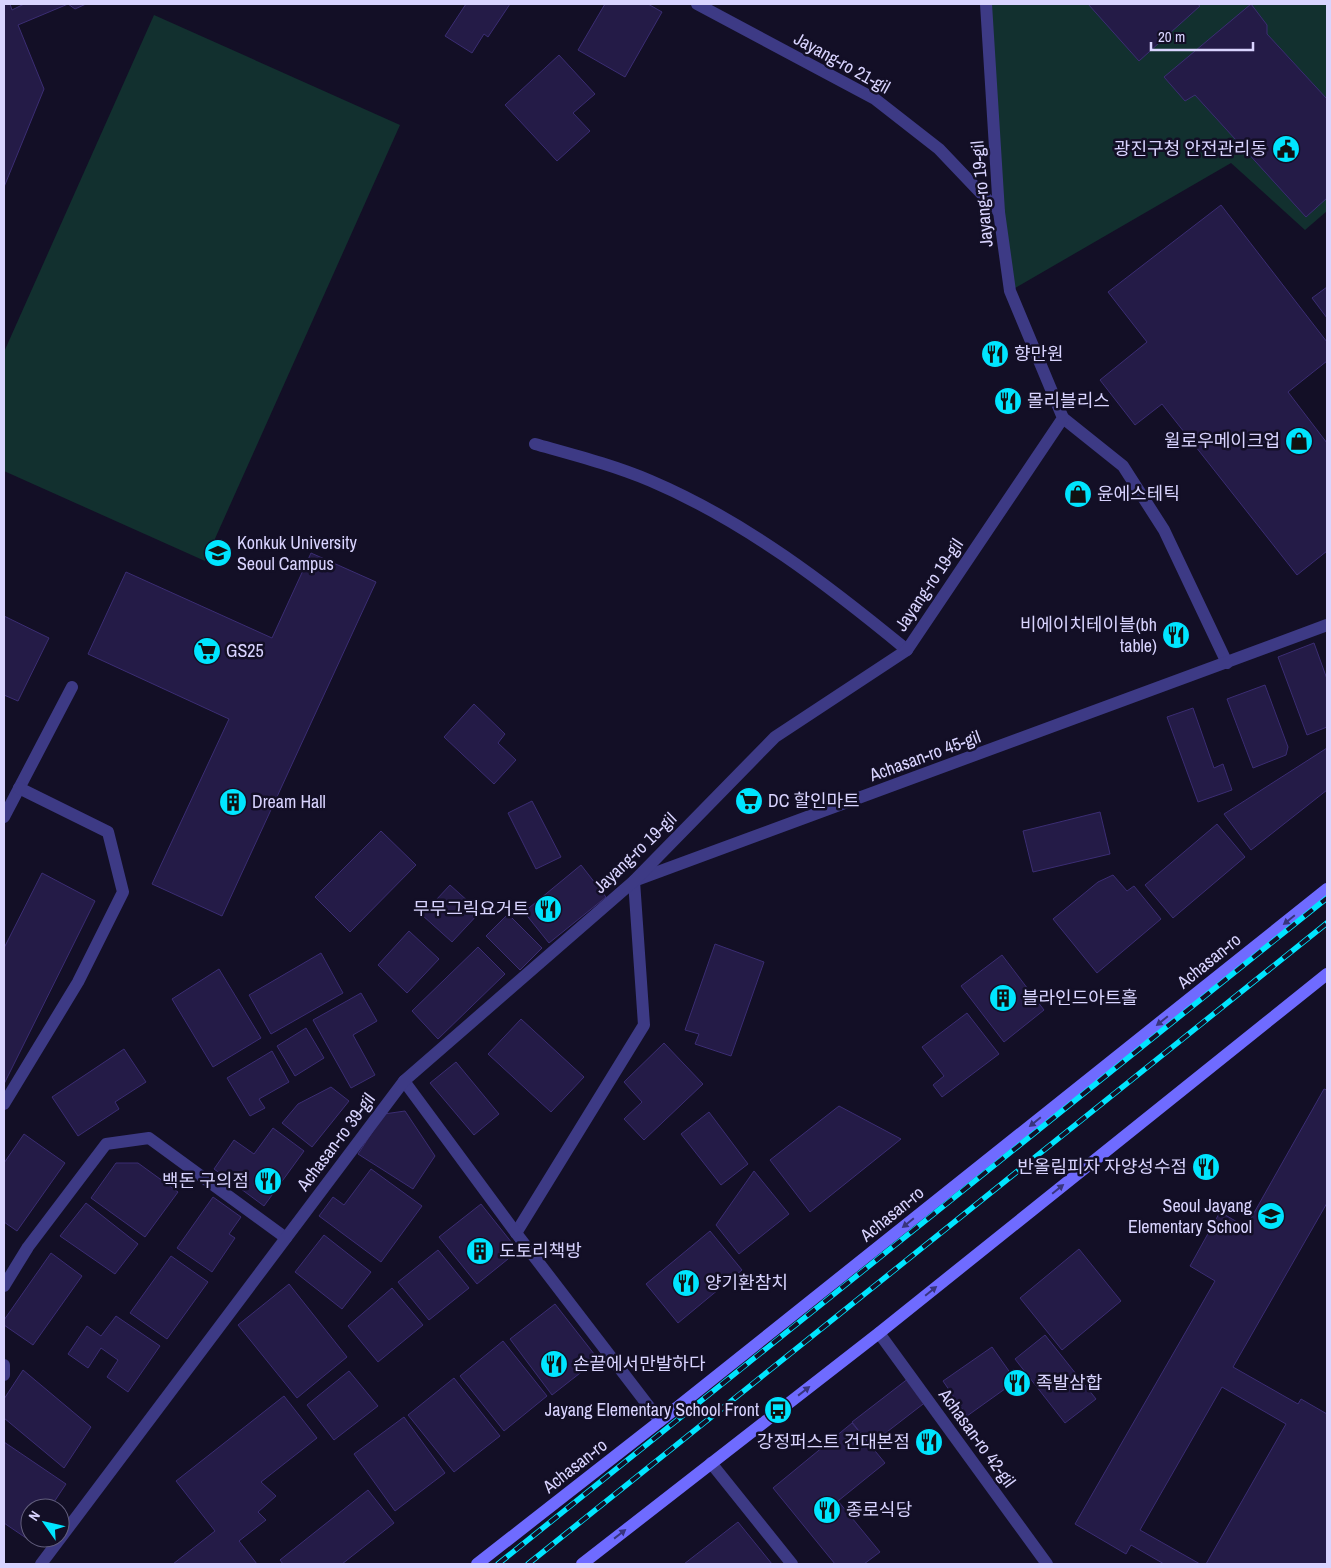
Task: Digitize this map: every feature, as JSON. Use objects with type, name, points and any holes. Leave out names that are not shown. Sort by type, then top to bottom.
[{"type":"main road","name":"Achasan-ro","points":[[477,1564],[660,1421],[1327,889]]},
{"type":"main road","points":[[582,1564],[879,1333],[1327,974]]},
{"type":"street","name":"Jayang-ro 21-gil","points":[[697,4],[875,98],[939,149],[999,212]]},
{"type":"street","name":"Jayang-ro 19-gil","points":[[404,1081],[634,880],[775,737],[907,650],[1063,418],[1010,291],[999,212],[986,4]]},
{"type":"street","points":[[1063,418],[1123,466],[1164,530],[1227,663]]},
{"type":"street","points":[[535,444],[601,462],[683,497],[755,538],[807,572],[847,600],[907,650]]},
{"type":"street","name":"Achasan-ro 45-gil","points":[[634,880],[1327,625]]},
{"type":"street","points":[[4,817],[72,687]]},
{"type":"street","points":[[4,1104],[78,982],[123,892],[108,832],[19,788]]},
{"type":"street","points":[[516,1233],[644,1025],[634,880]]},
{"type":"street","points":[[404,1081],[516,1233],[660,1421]]},
{"type":"street","name":"Achasan-ro 39-gil","points":[[40,1564],[404,1081]]},
{"type":"street","points":[[4,1286],[28,1247],[106,1144],[149,1138],[286,1238]]},
{"type":"street","name":"Achasan-ro 42-gil","points":[[879,1333],[1047,1564]]},
{"type":"street","points":[[4,1365],[4,1375]]},
{"type":"street","points":[[711,1463],[792,1564]]},
{"type":"green space","points":[[986,4],[1327,4],[1327,211],[1305,230],[1231,163],[1010,291]]},
{"type":"green space","points":[[154,15],[400,125],[205,561],[4,471],[4,352]]},
{"type":"building","points":[[4,4],[10,4],[12,10],[24,4],[68,4],[18,25],[44,89],[4,187]]},
{"type":"building","points":[[68,4],[86,4],[75,9]]},
{"type":"building","points":[[466,4],[510,4],[488,37],[484,34],[472,53],[445,36]]},
{"type":"building","points":[[605,4],[648,4],[662,12],[625,77],[578,50]]},
{"type":"building","points":[[1088,4],[1197,4],[1200,6],[1139,61]]},
{"type":"building","name":"광진구청 안전관리동","points":[[1251,4],[1267,25],[1267,34],[1327,99],[1327,198],[1306,217],[1195,95],[1185,101],[1164,77]]},
{"type":"building","points":[[559,55],[595,94],[573,113],[590,131],[557,161],[505,105]]},
{"type":"building","points":[[1221,205],[1327,342],[1327,361],[1288,392],[1327,443],[1327,551],[1297,575],[1162,404],[1135,425],[1100,380],[1147,342],[1108,292]]},
{"type":"building","points":[[1327,287],[1327,318],[1312,298]]},
{"type":"building","name":"Dream Hall","points":[[311,553],[376,582],[222,916],[152,884],[229,719],[88,654],[126,572],[272,638]]},
{"type":"building","points":[[4,616],[49,638],[18,701],[4,695]]},
{"type":"building","points":[[1314,643],[1327,679],[1327,727],[1307,735],[1278,657]]},
{"type":"building","points":[[1265,685],[1288,747],[1286,755],[1253,768],[1227,699]]},
{"type":"building","points":[[474,704],[505,734],[498,743],[516,760],[494,784],[444,737]]},
{"type":"building","points":[[1193,708],[1214,768],[1223,764],[1232,790],[1198,802],[1167,717]]},
{"type":"building","points":[[1327,748],[1327,790],[1251,850],[1224,814]]},
{"type":"building","points":[[532,801],[561,857],[536,869],[508,813]]},
{"type":"building","points":[[1100,812],[1110,854],[1033,872],[1023,831]]},
{"type":"building","points":[[1217,824],[1245,857],[1173,918],[1145,885]]},
{"type":"building","points":[[381,831],[416,865],[350,932],[315,897]]},
{"type":"building","points":[[581,865],[606,897],[549,943],[524,912]]},
{"type":"building","points":[[42,873],[95,901],[4,1084],[4,948]]},
{"type":"building","points":[[1113,875],[1127,891],[1134,886],[1161,919],[1097,973],[1053,919],[1098,882]]},
{"type":"building","points":[[450,885],[480,912],[452,942],[422,915]]},
{"type":"building","points":[[508,914],[542,948],[520,970],[486,936]]},
{"type":"building","points":[[409,931],[439,959],[407,993],[378,965]]},
{"type":"building","points":[[715,944],[764,962],[731,1056],[695,1044],[699,1034],[685,1030]]},
{"type":"building","points":[[478,947],[505,974],[438,1039],[412,1011]]},
{"type":"building","points":[[321,953],[343,993],[271,1034],[249,995]]},
{"type":"building","name":"블라인드아트홀","points":[[1002,955],[1044,1010],[1004,1042],[961,986]]},
{"type":"building","points":[[219,969],[261,1038],[213,1067],[172,999]]},
{"type":"building","points":[[361,993],[377,1021],[353,1035],[375,1075],[351,1088],[313,1020]]},
{"type":"building","points":[[967,1013],[999,1054],[942,1097],[933,1085],[944,1076],[922,1047]]},
{"type":"building","points":[[521,1019],[584,1077],[551,1112],[488,1054]]},
{"type":"building","points":[[306,1028],[324,1058],[295,1076],[277,1046]]},
{"type":"building","points":[[664,1043],[703,1084],[644,1140],[624,1119],[642,1102],[624,1082]]},
{"type":"building","points":[[124,1049],[146,1082],[115,1102],[119,1109],[78,1136],[52,1097]]},
{"type":"building","points":[[272,1051],[289,1082],[259,1099],[265,1108],[250,1116],[227,1078]]},
{"type":"building","points":[[456,1062],[499,1114],[474,1135],[430,1083]]},
{"type":"building","points":[[331,1087],[349,1101],[312,1147],[282,1123],[298,1104]]},
{"type":"building","points":[[1324,1089],[1327,1090],[1327,1203],[1233,1367],[1298,1404],[1301,1399],[1327,1414],[1327,1564],[1206,1564],[1286,1424],[1222,1387],[1140,1530],[1200,1564],[1164,1564],[1131,1545],[1126,1554],[1075,1524],[1215,1281],[1190,1266],[1220,1212],[1246,1227]]},
{"type":"building","points":[[839,1106],[901,1139],[810,1212],[770,1160]]},
{"type":"building","points":[[405,1111],[435,1156],[413,1189],[358,1154],[384,1114]]},
{"type":"building","points":[[709,1112],[748,1164],[721,1185],[681,1134]]},
{"type":"building","points":[[273,1128],[304,1151],[264,1206],[214,1169],[234,1140],[254,1154]]},
{"type":"building","points":[[24,1134],[65,1163],[17,1231],[4,1222],[4,1163]]},
{"type":"building","points":[[116,1163],[138,1163],[178,1192],[145,1237],[91,1198]]},
{"type":"building","points":[[371,1169],[422,1206],[381,1262],[319,1216],[333,1197],[344,1205]]},
{"type":"building","points":[[754,1171],[789,1214],[739,1254],[716,1225]]},
{"type":"building","points":[[213,1197],[241,1217],[229,1234],[235,1238],[212,1272],[177,1248]]},
{"type":"building","points":[[86,1203],[138,1244],[115,1274],[60,1236]]},
{"type":"building","name":"도토리책방","points":[[481,1204],[512,1243],[508,1259],[477,1284],[439,1237]]},
{"type":"building","points":[[710,1231],[742,1270],[678,1323],[646,1284]]},
{"type":"building","points":[[324,1235],[371,1272],[342,1309],[295,1272]]},
{"type":"building","points":[[1079,1249],[1121,1301],[1062,1350],[1020,1298]]},
{"type":"building","points":[[438,1250],[469,1288],[429,1320],[398,1282]]},
{"type":"building","points":[[51,1253],[82,1276],[33,1345],[4,1325],[4,1320]]},
{"type":"building","points":[[171,1256],[208,1282],[167,1339],[130,1313]]},
{"type":"building","points":[[289,1284],[347,1357],[297,1398],[238,1325]]},
{"type":"building","points":[[392,1288],[423,1325],[378,1362],[348,1326]]},
{"type":"building","points":[[555,1304],[598,1359],[552,1395],[510,1339]]},
{"type":"building","points":[[116,1316],[160,1346],[128,1392],[107,1377],[118,1360],[101,1348],[88,1368],[68,1354],[87,1326],[101,1336]]},
{"type":"building","points":[[1045,1335],[1096,1399],[1065,1423],[1015,1359]]},
{"type":"building","points":[[503,1341],[547,1396],[504,1431],[460,1376]]},
{"type":"building","points":[[992,1347],[1016,1381],[967,1416],[943,1381]]},
{"type":"building","points":[[23,1370],[91,1427],[64,1468],[4,1418],[4,1399]]},
{"type":"building","points":[[349,1371],[378,1406],[334,1440],[307,1405]]},
{"type":"building","points":[[454,1378],[500,1436],[454,1472],[408,1415]]},
{"type":"building","points":[[909,1378],[927,1401],[870,1445],[852,1422]]},
{"type":"building","points":[[284,1396],[317,1438],[261,1482],[276,1496],[258,1512],[266,1520],[239,1541],[257,1564],[173,1564],[215,1531],[176,1481]]},
{"type":"building","points":[[404,1417],[445,1473],[395,1511],[354,1454]]},
{"type":"building","points":[[852,1423],[885,1463],[838,1501],[880,1552],[864,1564],[835,1564],[773,1488]]},
{"type":"building","points":[[4,1442],[66,1484],[57,1498],[20,1498],[20,1534],[4,1523]]},
{"type":"building","points":[[368,1490],[394,1523],[342,1564],[283,1564],[280,1560]]},
{"type":"building","points":[[738,1522],[772,1564],[684,1564]]},
{"type":"railway","points":[[498,1564],[1327,898]]},
{"type":"railway","points":[[528,1564],[1327,923]]},
{"type":"place","name":"광진구청 안전관리동","points":[[1286,149]]},
{"type":"place","name":"향만원","points":[[995,354]]},
{"type":"place","name":"몰리블리스","points":[[1008,401]]},
{"type":"place","name":"윌로우메이크업","points":[[1299,441]]},
{"type":"place","name":"윤에스테틱","points":[[1078,494]]},
{"type":"place","name":"Konkuk University Seoul Campus","points":[[218,553]]},
{"type":"place","name":"비에이치테이블(bh table)","points":[[1176,635]]},
{"type":"place","name":"GS25","points":[[207,651]]},
{"type":"place","name":"DC 할인마트","points":[[749,801]]},
{"type":"place","name":"Dream Hall","points":[[233,802]]},
{"type":"place","name":"무무그릭요거트","points":[[548,909]]},
{"type":"place","name":"블라인드아트홀","points":[[1003,998]]},
{"type":"place","name":"반올림피자 자양성수점","points":[[1206,1167]]},
{"type":"place","name":"백돈 구의점","points":[[268,1181]]},
{"type":"place","name":"Seoul Jayang Elementary School","points":[[1271,1216]]},
{"type":"place","name":"도토리책방","points":[[480,1251]]},
{"type":"place","name":"양기환참치","points":[[686,1283]]},
{"type":"place","name":"손끝에서만발하다","points":[[554,1364]]},
{"type":"place","name":"족발삼합","points":[[1017,1383]]},
{"type":"place","name":"Jayang Elementary School Front","points":[[778,1410]]},
{"type":"place","name":"강정퍼스트 건대본점","points":[[929,1442]]},
{"type":"place","name":"종로식당","points":[[827,1510]]}]
